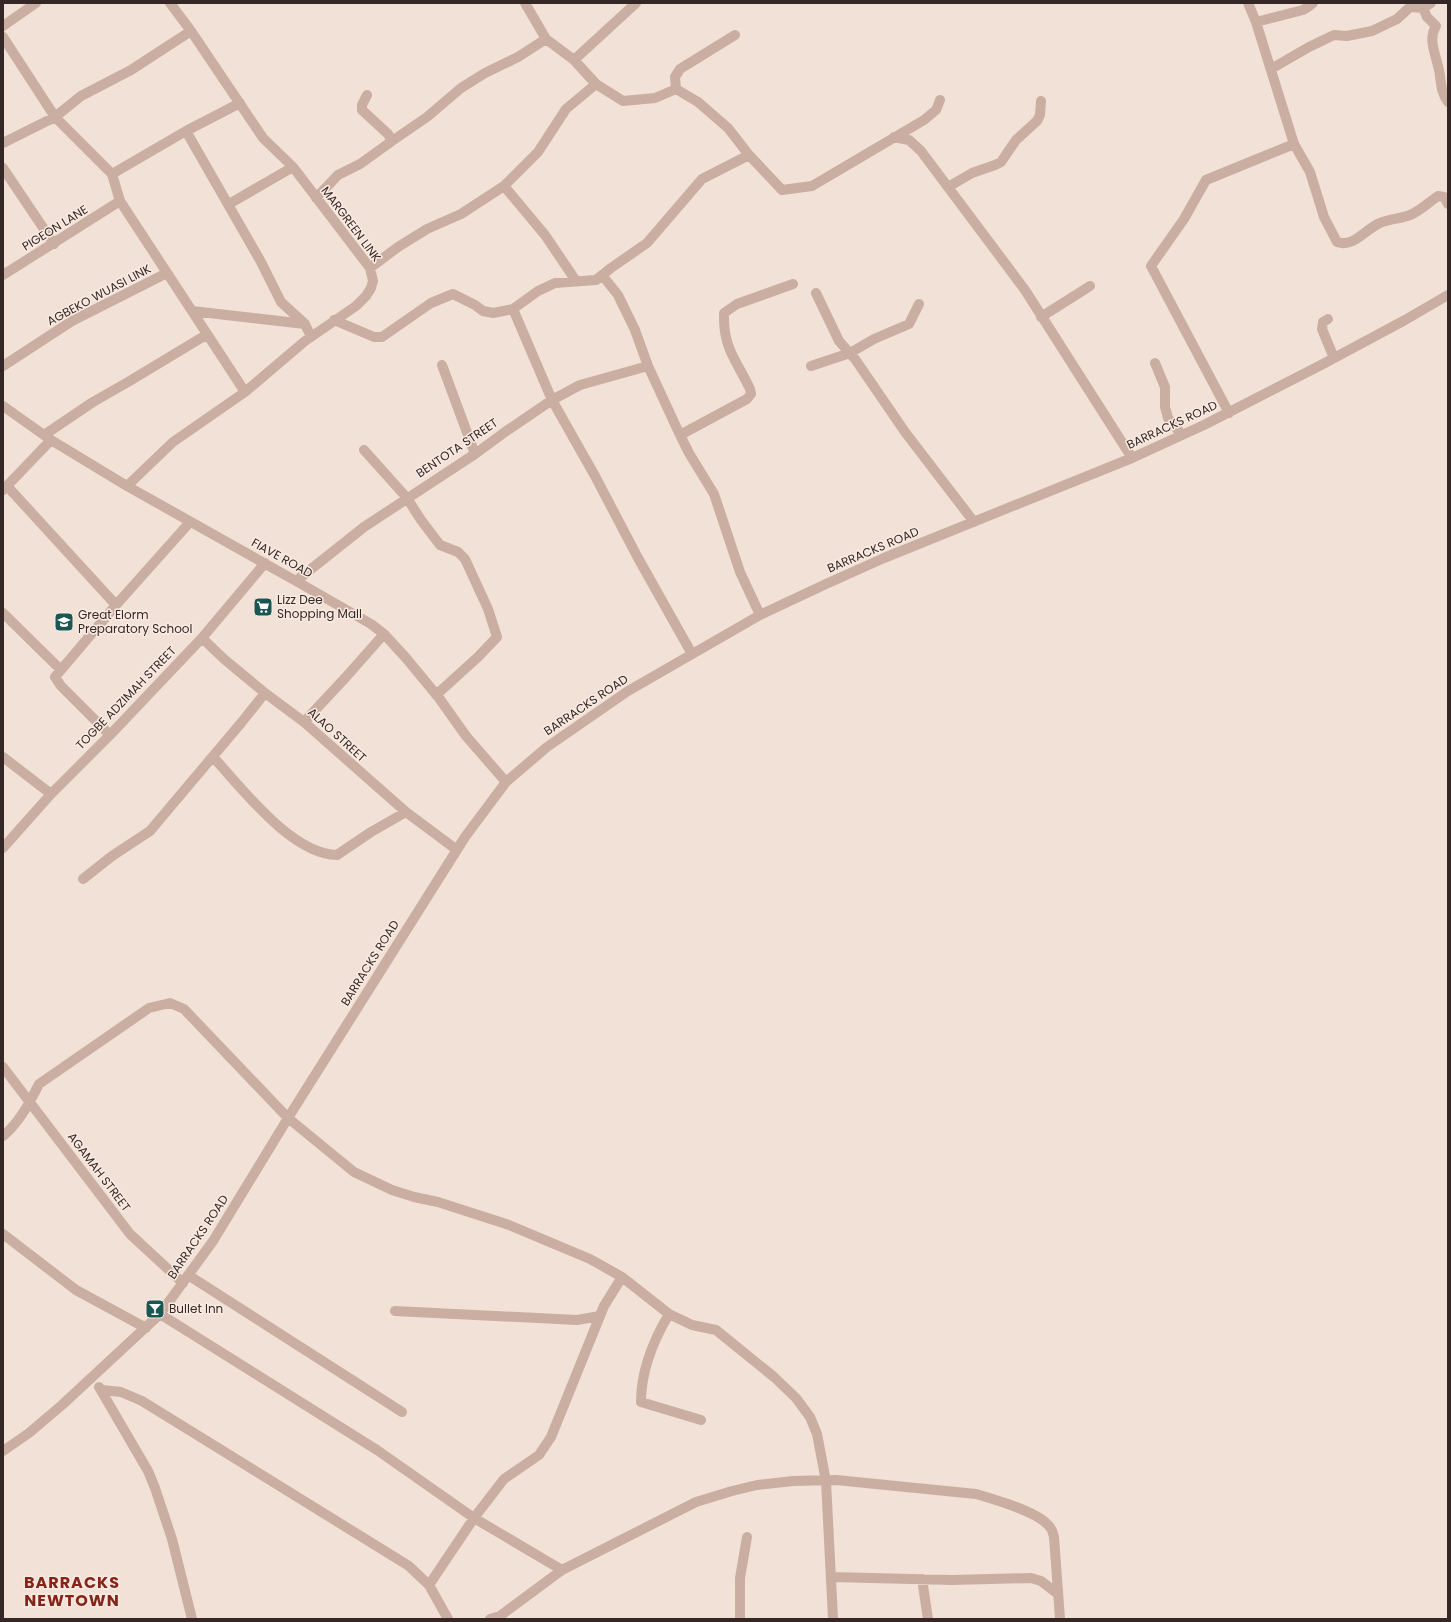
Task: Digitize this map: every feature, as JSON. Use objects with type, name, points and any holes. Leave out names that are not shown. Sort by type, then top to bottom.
[{"type":"street","points":[[3,26],[36,3]]},
{"type":"street","name":"MARGREEN LINK","points":[[127,486],[173,442],[245,392],[311,337],[356,306],[366,296],[373,281],[370,268],[293,167],[263,138],[191,31],[170,3]]},
{"type":"street","points":[[525,3],[546,39],[574,60],[596,84],[623,101],[655,98],[676,89]]},
{"type":"street","points":[[574,60],[636,3]]},
{"type":"street","points":[[1248,3],[1256,22],[1294,144],[1310,172],[1324,217],[1337,242],[1344,244],[1351,242],[1381,222],[1409,216],[1423,208],[1438,196],[1444,197],[1448,204]]},
{"type":"street","points":[[1256,22],[1303,10],[1308,8],[1312,3]]},
{"type":"street","points":[[1271,69],[1309,47],[1334,35],[1346,36],[1372,31],[1397,19],[1410,8],[1427,5],[1427,17],[1436,26],[1433,30],[1432,48],[1439,67],[1440,86],[1448,102]]},
{"type":"street","points":[[3,143],[55,117],[81,96],[131,70],[191,31]]},
{"type":"street","points":[[676,89],[675,77],[680,69],[735,35]]},
{"type":"street","points":[[3,37],[55,117],[112,174],[120,201],[206,335],[245,392]]},
{"type":"street","points":[[316,198],[338,175],[360,164],[392,142],[427,117],[461,88],[485,73],[518,57],[546,39]]},
{"type":"street","points":[[370,268],[398,247],[428,229],[462,214],[484,201],[504,186],[538,152],[566,109],[596,84]]},
{"type":"street","points":[[676,89],[698,102],[728,128],[749,155],[782,190],[812,186],[930,115],[936,110],[940,100]]},
{"type":"street","points":[[367,95],[362,105],[362,110],[388,134],[392,142]]},
{"type":"street","points":[[948,187],[972,173],[1000,162],[1016,140],[1038,121],[1041,101]]},
{"type":"street","points":[[112,174],[186,131],[240,103]]},
{"type":"street","points":[[186,131],[262,262],[281,302],[305,324],[311,337]]},
{"type":"street","points":[[894,137],[909,140],[914,144],[1025,290],[1132,458]]},
{"type":"street","points":[[1229,413],[1151,266],[1184,219],[1206,180],[1294,144]]},
{"type":"street","points":[[334,320],[374,337],[382,337],[431,303],[453,294],[475,304],[483,311],[493,312],[513,309],[538,291],[555,283],[596,280],[647,243],[702,179],[749,155]]},
{"type":"street","points":[[229,204],[293,167]]},
{"type":"street","points":[[3,168],[54,244]]},
{"type":"street","points":[[504,186],[545,235],[576,281]]},
{"type":"street","name":"PIGEON LANE","points":[[3,275],[120,201]]},
{"type":"street","name":"AGBEKO WUASI LINK","points":[[3,366],[72,321],[167,273]]},
{"type":"street","points":[[602,275],[618,295],[635,330],[648,366],[688,453],[714,494],[740,572],[760,615]]},
{"type":"street","points":[[680,435],[747,399],[750,394],[750,388],[728,347],[724,328],[724,314],[737,304],[793,284]]},
{"type":"street","points":[[1041,317],[1090,286]]},
{"type":"street","points":[[816,293],[839,341],[855,359],[905,432],[974,522]]},
{"type":"street","name":"BARRACKS ROAD","points":[[3,1451],[29,1433],[90,1381],[160,1314],[213,1241],[288,1118],[457,850],[506,782],[547,747],[628,691],[760,615],[826,584],[1132,458],[1182,435],[1229,413],[1334,358],[1448,295]]},
{"type":"street","points":[[811,366],[850,353],[874,338],[909,324],[919,304]]},
{"type":"street","points":[[513,309],[552,400],[692,654]]},
{"type":"street","points":[[192,311],[305,324]]},
{"type":"street","points":[[1328,319],[1323,322],[1322,329],[1334,358]]},
{"type":"street","points":[[116,605],[5,488],[47,437],[93,402],[206,335]]},
{"type":"street","points":[[1155,363],[1165,387],[1165,407],[1168,418],[1182,435]]},
{"type":"street","points":[[442,365],[475,454]]},
{"type":"street","name":"BENTOTA STREET","points":[[296,581],[364,527],[475,454],[552,400],[580,385],[648,366]]},
{"type":"street","name":"FIAVE ROAD","points":[[3,406],[47,437],[127,486],[265,563],[365,621],[384,634],[406,658],[436,695],[466,736],[506,782]]},
{"type":"street","points":[[364,450],[407,498],[440,545],[458,552],[465,559],[488,609],[497,637],[478,657],[436,695]]},
{"type":"street","points":[[110,735],[58,682],[55,677],[116,605],[190,522]]},
{"type":"street","name":"TOGBE ADZIMAH STREET","points":[[3,848],[51,794],[110,735],[202,638],[265,563]]},
{"type":"street","points":[[3,613],[62,670]]},
{"type":"street","points":[[304,722],[384,634]]},
{"type":"street","name":"ALAO STREET","points":[[202,638],[224,659],[304,722],[406,812],[457,850]]},
{"type":"street","points":[[83,879],[112,856],[150,831],[242,724],[265,692]]},
{"type":"street","points":[[213,756],[284,831],[312,849],[332,855],[337,855],[406,812]]},
{"type":"street","points":[[3,757],[51,794]]},
{"type":"street","points":[[3,1136],[9,1131],[30,1102],[39,1084],[150,1008],[170,1003],[184,1009],[288,1118],[354,1172],[392,1190],[438,1202],[508,1225],[590,1259],[622,1277],[669,1314],[692,1325],[716,1330],[774,1377],[796,1398],[810,1417],[817,1434],[826,1481],[833,1619]]},
{"type":"street","name":"AGAMAH STREET","points":[[3,1067],[130,1234],[186,1279],[402,1412]]},
{"type":"street","points":[[3,1234],[76,1290],[146,1328]]},
{"type":"street","points":[[429,1585],[474,1518],[504,1479],[540,1455],[551,1437],[604,1306],[622,1277]]},
{"type":"street","points":[[395,1311],[576,1320],[600,1316]]},
{"type":"street","points":[[160,1314],[377,1450],[474,1518],[562,1570]]},
{"type":"street","points":[[669,1314],[648,1358],[641,1388],[641,1402],[701,1420]]},
{"type":"street","points":[[90,1381],[102,1390],[126,1436],[148,1471],[172,1539],[192,1619]]},
{"type":"street","points":[[102,1390],[121,1392],[142,1401],[409,1566],[429,1585],[448,1619]]},
{"type":"street","points":[[490,1619],[498,1617],[562,1570],[696,1502],[757,1485],[793,1481],[836,1480],[976,1494],[992,1498],[1036,1516],[1049,1525],[1054,1537],[1060,1619]]},
{"type":"street","points":[[740,1619],[740,1578],[747,1538]]},
{"type":"street","points":[[831,1577],[922,1579],[1032,1578],[1041,1581],[1058,1594]]},
{"type":"street","points":[[922,1579],[928,1619]]},
{"type":"place","name":"Lizz Dee Shopping Mall","points":[[263,607]]},
{"type":"place","name":"Great Elorm Preparatory School","points":[[64,622]]},
{"type":"place","name":"Bullet Inn","points":[[155,1309]]},
{"type":"district","name":"BARRACKS NEWTOWN","points":[[72,1591]]}]
